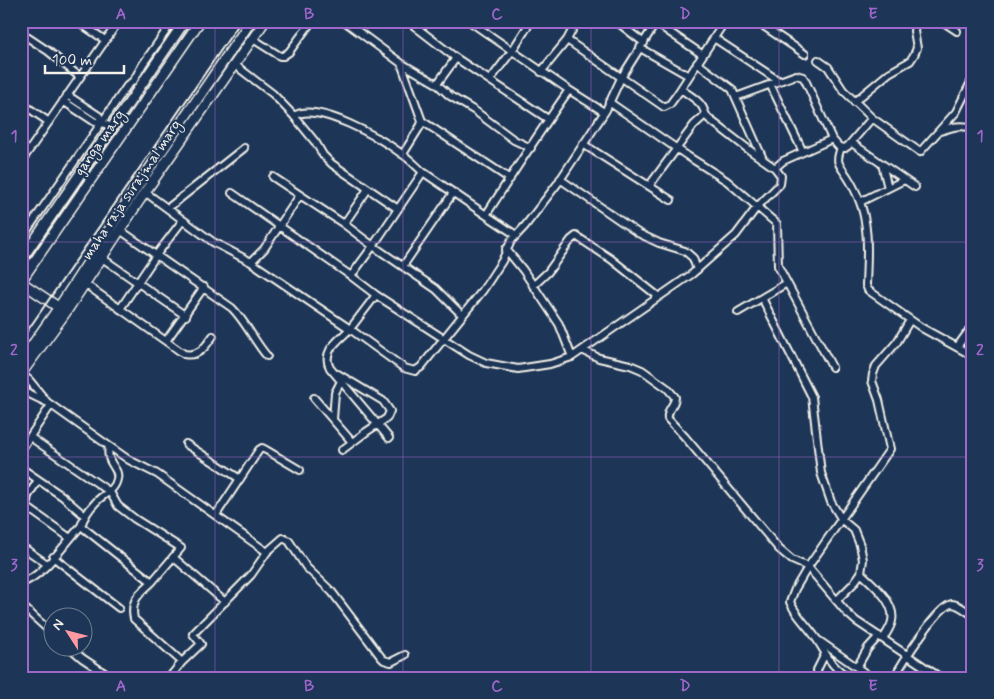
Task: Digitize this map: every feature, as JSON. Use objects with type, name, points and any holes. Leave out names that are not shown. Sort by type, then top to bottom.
[{"type":"street","points":[[77,21],[106,40]]},
{"type":"street","points":[[22,158],[119,21]]},
{"type":"street","points":[[21,239],[127,86],[134,80],[173,21]]},
{"type":"street","name":"ganga marg","points":[[21,260],[185,21]]},
{"type":"street","name":"ganga marg","points":[[21,281],[200,21]]},
{"type":"street","name":"maha raja surajmal marg","points":[[21,374],[251,21]]},
{"type":"street","name":"maha raja surajmal marg","points":[[21,361],[85,284],[120,230],[141,190],[235,65],[265,21]]},
{"type":"street","points":[[253,39],[283,56],[289,52],[312,21]]},
{"type":"street","points":[[344,21],[402,63],[437,84],[455,100],[475,111],[514,140],[531,148]]},
{"type":"street","points":[[408,21],[456,58],[548,120]]},
{"type":"street","points":[[418,28],[424,21]]},
{"type":"street","points":[[468,21],[604,112]]},
{"type":"street","points":[[490,80],[512,51],[531,21]]},
{"type":"street","points":[[542,72],[566,40],[577,21]]},
{"type":"street","points":[[616,21],[642,45],[689,76]]},
{"type":"street","points":[[566,40],[664,107],[670,104],[681,89],[725,21]]},
{"type":"street","points":[[756,21],[805,54]]},
{"type":"street","points":[[854,102],[914,55],[918,48],[914,31],[916,21]]},
{"type":"street","points":[[942,21],[957,31]]},
{"type":"street","points":[[141,190],[213,242],[251,262],[411,371],[415,371],[421,367],[491,279],[506,249],[560,179],[604,112],[621,78],[657,22],[703,55]]},
{"type":"street","points":[[21,33],[48,51],[80,77]]},
{"type":"street","points":[[714,38],[779,81]]},
{"type":"street","points":[[437,84],[456,58]]},
{"type":"street","points":[[225,59],[273,94],[294,116],[316,143],[323,155],[398,209]]},
{"type":"street","points":[[818,60],[828,66],[843,90],[854,102],[872,118],[920,152],[956,112],[973,78]]},
{"type":"street","points":[[402,63],[422,121],[421,126],[403,154]]},
{"type":"street","points":[[698,64],[732,89],[763,160]]},
{"type":"street","points":[[736,97],[796,75],[803,76],[832,139],[841,148]]},
{"type":"street","points":[[770,84],[803,152]]},
{"type":"street","points":[[232,193],[351,276],[376,296],[469,356],[486,363],[518,369],[563,361],[572,357],[698,270],[736,236],[758,207],[780,184],[781,176],[775,168],[705,115],[702,106],[681,89]]},
{"type":"street","points":[[486,215],[548,120],[570,90]]},
{"type":"street","points":[[65,98],[95,122],[102,122],[112,128]]},
{"type":"street","points":[[609,102],[677,149],[728,181],[776,224],[778,266],[832,367]]},
{"type":"street","points":[[21,103],[49,122]]},
{"type":"street","points":[[294,116],[300,112],[322,114],[358,128],[403,154],[423,172],[516,235]]},
{"type":"street","points":[[649,186],[694,126],[705,115]]},
{"type":"street","points":[[841,148],[852,143],[872,118]]},
{"type":"street","points":[[422,121],[510,179]]},
{"type":"street","points":[[939,131],[963,125],[973,128]]},
{"type":"street","points":[[775,168],[783,161],[832,139]]},
{"type":"street","points":[[852,143],[915,187]]},
{"type":"street","points":[[583,144],[671,200]]},
{"type":"street","points":[[168,208],[244,148]]},
{"type":"street","points":[[841,148],[838,155],[839,164],[847,175],[866,220],[868,233],[867,288],[933,335],[973,357]]},
{"type":"street","points":[[882,164],[888,188]]},
{"type":"street","points":[[351,276],[423,172]]},
{"type":"street","points":[[273,177],[344,224],[436,290],[462,315]]},
{"type":"street","points":[[560,179],[638,233],[659,243],[685,251],[693,258],[698,270]]},
{"type":"street","points":[[860,202],[904,180]]},
{"type":"street","points":[[344,224],[368,189]]},
{"type":"street","points":[[402,266],[454,193]]},
{"type":"street","points":[[251,262],[264,249],[300,195]]},
{"type":"street","points":[[120,309],[157,254],[183,220]]},
{"type":"street","points":[[120,230],[232,308],[242,320],[254,341],[267,356]]},
{"type":"street","points":[[533,286],[548,272],[576,236],[659,297]]},
{"type":"street","points":[[506,249],[559,324],[572,357]]},
{"type":"street","points":[[102,258],[186,316]]},
{"type":"street","points":[[21,281],[63,310]]},
{"type":"street","points":[[738,312],[787,283]]},
{"type":"street","points":[[85,284],[184,354],[191,355],[202,350],[213,336]]},
{"type":"street","points":[[166,341],[186,316],[204,287]]},
{"type":"street","points":[[376,296],[350,329],[328,351],[327,362],[332,371],[389,438]]},
{"type":"street","points":[[762,298],[812,397],[821,473],[831,502],[842,520],[856,533],[863,560],[861,572],[853,584],[836,600]]},
{"type":"street","points":[[849,678],[833,666],[817,639],[793,610],[790,602],[808,567],[890,449],[872,374],[876,366],[897,342],[910,320]]},
{"type":"street","points":[[957,347],[973,325]]},
{"type":"street","points":[[582,350],[599,358],[630,365],[642,370],[673,393],[675,401],[668,411],[668,419],[779,549],[792,560],[808,567],[847,613],[941,678]]},
{"type":"street","points":[[332,371],[382,401],[388,406],[390,414],[378,425],[342,450]]},
{"type":"street","points":[[21,374],[29,380],[49,404]]},
{"type":"street","points":[[333,419],[335,394],[341,381]]},
{"type":"street","points":[[21,390],[49,404],[129,460],[157,474],[267,552]]},
{"type":"street","points":[[314,398],[352,442]]},
{"type":"street","points":[[21,450],[49,404]]},
{"type":"street","points":[[30,437],[110,492],[118,506],[135,519],[180,548],[152,582],[139,594],[132,609],[134,620],[182,662]]},
{"type":"street","points":[[186,444],[240,479]]},
{"type":"street","points":[[21,582],[32,578],[47,564],[80,526],[85,516],[102,496],[110,492],[117,480],[117,472],[109,461],[107,454],[109,446]]},
{"type":"street","points":[[216,515],[256,454],[262,448],[300,470]]},
{"type":"street","points":[[21,468],[62,496],[85,516]]},
{"type":"street","points":[[38,480],[23,505],[70,538]]},
{"type":"street","points":[[80,526],[152,582]]},
{"type":"street","points":[[169,678],[201,644],[193,634],[252,575],[267,552],[283,538],[289,541],[306,567],[332,592],[384,660],[391,662],[405,655]]},
{"type":"street","points":[[21,546],[47,564]]},
{"type":"street","points":[[173,556],[225,602]]},
{"type":"street","points":[[53,557],[119,608]]},
{"type":"street","points":[[857,667],[868,648],[881,638],[892,623],[891,613],[885,597],[861,572]]},
{"type":"street","points":[[894,678],[924,632],[946,606],[952,604],[958,606],[973,616]]},
{"type":"street","points":[[21,606],[42,624]]},
{"type":"street","points":[[817,639],[872,678]]},
{"type":"street","points":[[818,678],[818,670],[825,654]]},
{"type":"street","points":[[80,656],[112,678]]},
{"type":"railway","points":[[21,340],[241,21]]}]
